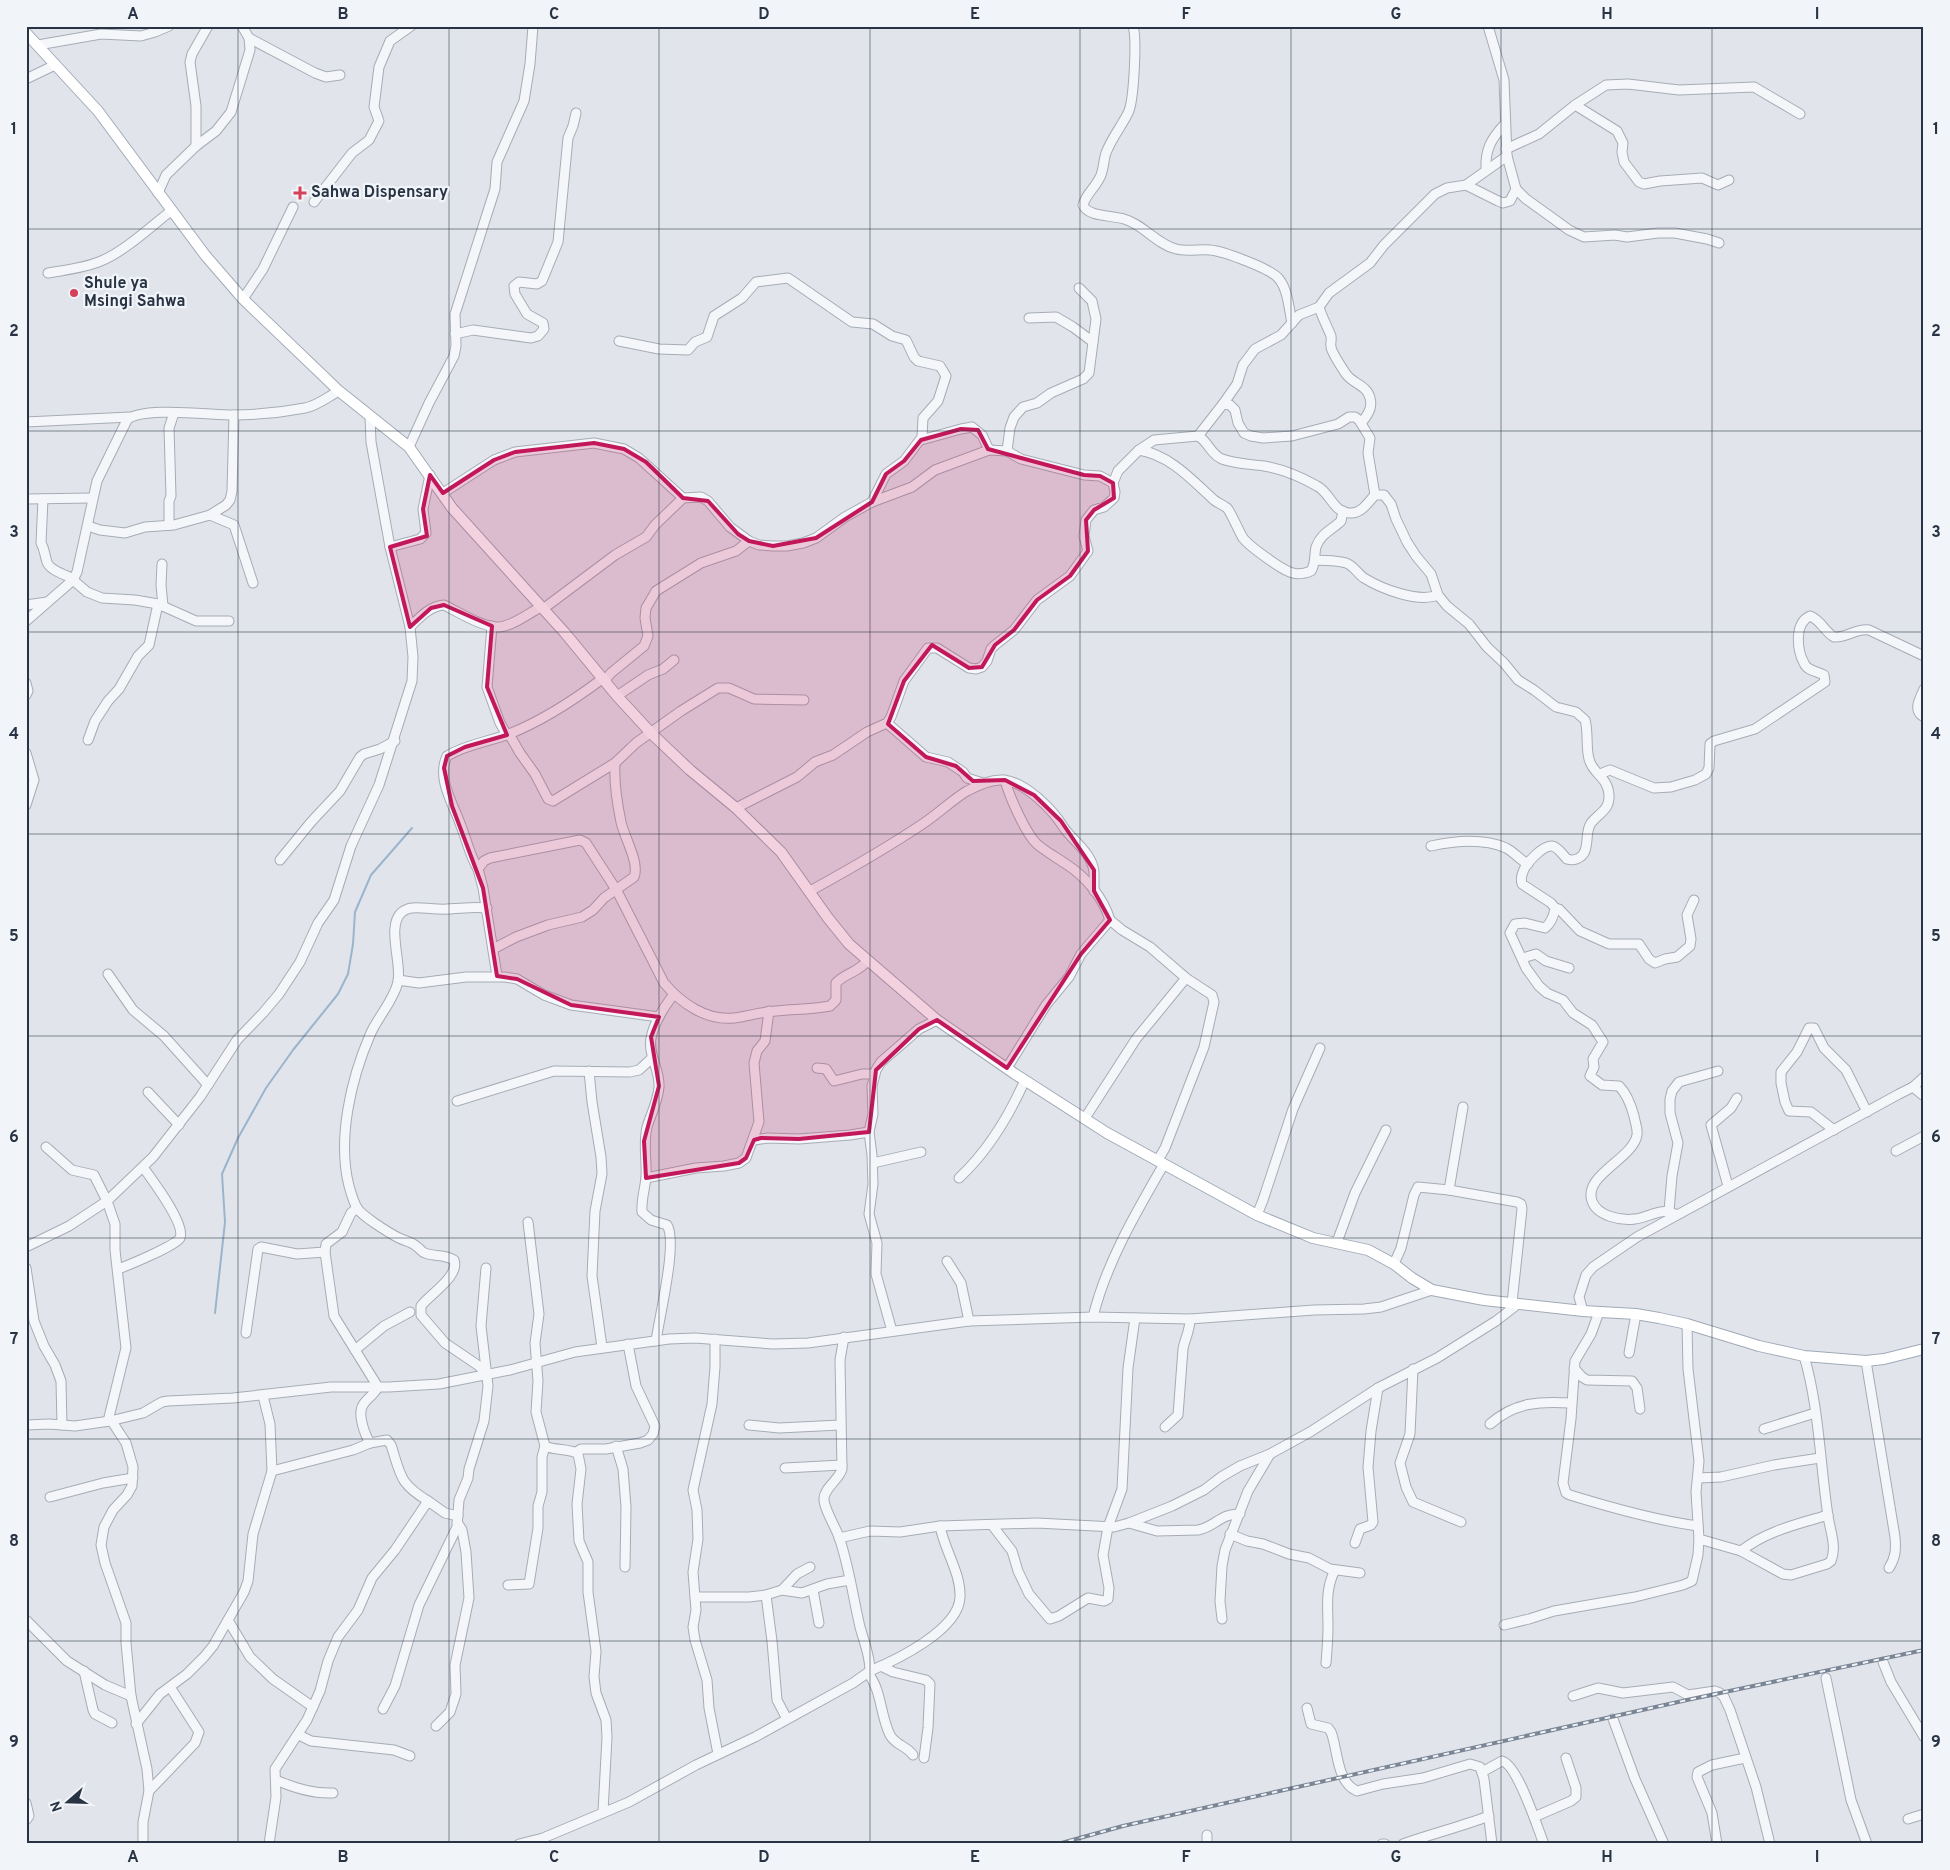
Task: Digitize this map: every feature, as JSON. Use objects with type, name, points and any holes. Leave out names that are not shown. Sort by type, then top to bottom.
[{"type":"main road","points":[[26,33],[98,110],[171,211],[205,255],[243,299],[339,391],[370,418],[409,447],[452,508],[652,734],[690,770],[736,808],[781,852],[849,944],[937,1020],[1107,1133],[1257,1215],[1313,1238],[1368,1250],[1394,1264],[1432,1290],[1457,1296],[1515,1304],[1636,1314],[1687,1324],[1759,1346],[1804,1356],[1866,1361],[1884,1360],[1924,1349]]},
{"type":"street","points":[[38,45],[102,34],[141,36],[169,26]]},
{"type":"street","points":[[196,146],[196,106],[190,62],[192,54],[208,26]]},
{"type":"street","points":[[158,193],[166,175],[196,146],[216,131],[231,112],[249,55],[249,38],[242,26]]},
{"type":"street","points":[[314,202],[352,153],[369,140],[378,121],[374,104],[379,67],[387,45],[411,26]]},
{"type":"street","points":[[409,447],[429,403],[451,362],[456,346],[455,314],[495,189],[496,168],[500,153],[524,101],[530,64],[533,26]]},
{"type":"street","points":[[1132,26],[1135,34],[1135,67],[1129,112],[1120,124],[1106,153],[1099,179],[1086,196],[1083,205],[1085,210],[1091,214],[1109,215],[1132,222],[1164,244],[1175,249],[1218,251],[1230,254],[1275,274],[1282,283],[1292,323]]},
{"type":"street","points":[[1488,26],[1504,80],[1504,125],[1507,152],[1516,189],[1526,199],[1569,230],[1584,237],[1615,235],[1627,237],[1675,233],[1720,243]]},
{"type":"street","points":[[249,38],[315,73],[326,77],[340,74]]},
{"type":"street","points":[[26,79],[55,65]]},
{"type":"street","points":[[1198,436],[1237,384],[1241,370],[1250,355],[1263,344],[1282,335],[1299,315],[1319,307],[1329,293],[1370,263],[1384,245],[1435,194],[1447,188],[1466,185],[1507,152],[1539,134],[1575,104],[1606,85],[1628,84],[1679,90],[1754,87],[1800,114]]},
{"type":"street","points":[[1575,104],[1617,131],[1623,143],[1624,162],[1639,182],[1644,184],[1702,178],[1718,184],[1729,180]]},
{"type":"street","points":[[455,334],[473,330],[531,338],[538,336],[544,329],[543,323],[527,314],[514,294],[514,286],[519,282],[537,284],[542,281],[556,247],[568,138],[576,113]]},
{"type":"street","points":[[1486,169],[1485,156],[1495,135],[1504,125]]},
{"type":"street","points":[[1466,185],[1503,203],[1510,201],[1516,189]]},
{"type":"street","points":[[243,299],[263,269],[293,207]]},
{"type":"street","points":[[48,273],[76,268],[102,260],[128,244],[171,211]]},
{"type":"street","points":[[619,341],[659,349],[688,350],[695,342],[707,337],[714,316],[742,298],[756,282],[788,278],[852,322],[873,324],[892,336],[906,340],[918,361],[940,366],[946,376],[940,396],[935,405],[923,418],[921,440],[904,460],[886,474],[872,502]]},
{"type":"street","points":[[1007,451],[1010,428],[1017,412],[1022,407],[1037,403],[1051,393],[1087,376],[1090,368],[1096,319],[1088,295],[1079,288]]},
{"type":"street","points":[[1319,307],[1322,318],[1330,333],[1331,347],[1334,354],[1348,377],[1365,388],[1370,396],[1370,408],[1361,423]]},
{"type":"street","points":[[1029,318],[1056,317],[1093,342]]},
{"type":"street","points":[[26,422],[130,417],[139,413],[234,415],[307,408],[339,391]]},
{"type":"street","points":[[1223,404],[1233,407],[1240,429],[1251,436],[1277,438],[1292,436],[1338,424],[1352,416],[1355,417],[1370,438],[1368,453],[1375,494]]},
{"type":"street","points":[[169,526],[168,501],[171,496],[169,428],[174,413]]},
{"type":"street","points":[[88,526],[100,530],[125,533],[145,527],[169,526],[210,514],[226,505],[230,500],[232,492],[234,415]]},
{"type":"street","points":[[26,621],[74,580],[97,481],[130,417]]},
{"type":"street","points":[[26,1247],[70,1226],[108,1201],[144,1167],[179,1125],[237,1040],[279,994],[300,962],[318,923],[334,900],[351,846],[372,802],[395,740],[412,681],[413,656],[410,626],[390,547],[371,442],[370,418]]},
{"type":"street","points":[[921,440],[961,429],[972,428],[982,435],[989,450]]},
{"type":"street","points":[[736,808],[796,777],[815,762],[833,755],[867,732],[887,723],[904,681],[928,648],[937,648],[969,668],[976,669],[982,667],[987,661],[991,649],[1014,630],[1037,600],[1070,576],[1088,552],[1084,536],[1086,520],[1094,510],[1104,507],[1114,498],[1113,483],[1118,471],[1139,450],[1154,440],[1198,436],[1205,441],[1220,459],[1282,471],[1319,487],[1336,507],[1343,511],[1352,513],[1361,510],[1375,494]]},
{"type":"street","points":[[442,494],[494,460],[515,452],[594,443],[624,449],[646,462],[664,482],[683,498]]},
{"type":"street","points":[[410,626],[431,608],[444,605],[492,626],[506,625],[542,608],[615,555],[646,537],[655,525],[683,498],[700,497],[708,501],[730,527],[749,541],[759,545],[787,546],[816,538],[845,517],[872,502],[912,486],[935,470],[989,450],[1007,451],[1021,459],[1084,475],[1100,476],[1113,483]]},
{"type":"street","points":[[1139,450],[1155,453],[1192,479],[1216,502],[1228,508],[1235,525],[1245,540],[1280,567],[1292,573],[1311,571],[1315,560],[1316,547],[1328,530],[1341,521],[1343,511]]},
{"type":"street","points":[[390,547],[420,540],[426,533],[423,509],[430,475]]},
{"type":"street","points":[[1375,494],[1388,498],[1407,542],[1416,556],[1432,574],[1438,595],[1447,606],[1469,624],[1487,647],[1518,680],[1556,707],[1576,712],[1583,716],[1586,724],[1589,760],[1607,785],[1609,804],[1604,812],[1588,828],[1584,852],[1579,858],[1567,859],[1556,848],[1549,846],[1541,849],[1522,873],[1522,884],[1559,909],[1580,930],[1609,944],[1639,944],[1649,960],[1655,963],[1665,959],[1677,958],[1690,946],[1691,939],[1687,914],[1694,900]]},
{"type":"street","points":[[26,499],[92,498]]},
{"type":"street","points":[[43,499],[41,543],[45,549],[47,563],[52,568],[74,580],[87,592],[102,598],[135,600],[160,605],[196,621],[229,621]]},
{"type":"street","points":[[210,514],[234,525],[253,582]]},
{"type":"street","points":[[497,976],[487,908],[478,869],[472,860],[459,819],[448,795],[444,762],[447,756],[464,746],[508,734],[537,720],[603,680],[644,646],[648,636],[645,618],[646,608],[656,591],[701,563],[736,551],[749,541]]},
{"type":"street","points":[[1315,560],[1347,563],[1362,577],[1388,590],[1422,598],[1438,595]]},
{"type":"street","points":[[88,740],[95,721],[119,689],[138,656],[149,645],[160,605],[162,564]]},
{"type":"street","points":[[26,605],[47,602]]},
{"type":"street","points":[[1600,774],[1610,770],[1654,788],[1664,789],[1695,780],[1706,774],[1709,768],[1710,744],[1714,741],[1755,729],[1825,682],[1824,675],[1809,669],[1804,663],[1799,644],[1800,626],[1803,620],[1810,616],[1819,620],[1826,631],[1834,637],[1862,629],[1869,630],[1924,656]]},
{"type":"street","points":[[492,626],[487,687],[500,723],[536,774],[550,801],[556,800],[615,763],[636,743],[652,734],[681,711],[718,688],[729,688],[754,699],[804,700]]},
{"type":"street","points":[[617,696],[648,675],[663,669],[674,660]]},
{"type":"street","points":[[26,683],[28,691],[26,695]]},
{"type":"street","points":[[1924,689],[1917,709],[1918,714],[1924,717]]},
{"type":"street","points":[[887,723],[926,757],[948,762],[962,772],[966,778],[983,783]]},
{"type":"street","points":[[280,860],[311,822],[331,803],[360,757],[380,749],[395,740]]},
{"type":"street","points":[[26,752],[34,780],[26,805]]},
{"type":"street","points":[[493,949],[516,937],[548,925],[582,917],[593,910],[604,898],[617,891],[634,877],[637,872],[620,821],[614,778],[615,763]]},
{"type":"street","points":[[1005,780],[1009,794],[1030,837],[1045,851],[1080,875],[1094,890],[1106,909],[1110,920],[1122,930],[1150,947],[1186,978],[1212,995],[1214,1002],[1204,1047],[1161,1162],[1116,1253],[1096,1305],[1094,1317]]},
{"type":"street","points":[[810,891],[882,851],[966,792],[983,783],[1005,780],[1024,788],[1034,795],[1061,821],[1065,830],[1074,838],[1090,860],[1094,870],[1094,890]]},
{"type":"street","points":[[478,869],[484,861],[490,858],[580,840],[586,843],[617,891],[664,983],[674,994],[695,1010],[712,1017],[731,1019],[769,1012],[830,1006],[836,1000],[836,983],[840,978],[857,971],[867,960]]},
{"type":"street","points":[[1431,846],[1470,842],[1489,843],[1506,848],[1528,864]]},
{"type":"street","points":[[487,908],[468,907],[439,910],[414,907],[402,912],[398,916],[395,929],[399,956],[398,980],[389,1004],[370,1034],[352,1090],[345,1134],[345,1166],[353,1200],[357,1208],[364,1216],[398,1237],[417,1246],[425,1253],[440,1254],[454,1260],[454,1272],[445,1284],[421,1306],[421,1315],[445,1343],[480,1366],[487,1375]]},
{"type":"street","points":[[1555,908],[1545,928],[1522,923],[1516,924],[1511,930],[1511,936],[1526,968],[1539,986],[1550,995],[1563,1000],[1573,1013],[1594,1026],[1603,1042],[1593,1058],[1594,1067],[1590,1076],[1602,1085],[1619,1086],[1631,1106],[1638,1128],[1636,1139],[1629,1151],[1595,1181],[1592,1190],[1592,1202],[1605,1214],[1623,1219],[1636,1219],[1672,1213]]},
{"type":"street","points":[[1007,1068],[1046,1005],[1068,977],[1081,954],[1110,920]]},
{"type":"street","points":[[1523,960],[1536,954],[1546,961],[1569,968]]},
{"type":"street","points":[[108,974],[133,1010],[164,1036],[208,1085]]},
{"type":"street","points":[[398,980],[419,983],[466,977],[497,976],[517,979],[544,995],[571,1005],[659,1017]]},
{"type":"street","points":[[1085,1118],[1136,1039],[1186,978]]},
{"type":"street","points":[[656,1340],[670,1259],[669,1229],[667,1225],[651,1220],[642,1212],[646,1178],[644,1141],[657,1101],[659,1086],[658,1072],[652,1058],[651,1038],[663,1008],[674,994]]},
{"type":"street","points":[[646,1178],[739,1163],[746,1158],[759,1122],[755,1059],[765,1041],[769,1012]]},
{"type":"street","points":[[892,1331],[876,1274],[876,1234],[869,1218],[873,1184],[873,1163],[869,1132],[873,1114],[872,1093],[875,1074],[881,1062],[919,1029],[937,1020]]},
{"type":"street","points":[[1834,1130],[1811,1112],[1790,1112],[1785,1102],[1781,1083],[1782,1072],[1797,1052],[1810,1028],[1814,1028],[1828,1053],[1846,1070],[1866,1112]]},
{"type":"street","points":[[1257,1215],[1293,1109],[1320,1048]]},
{"type":"street","points":[[457,1101],[554,1071],[630,1072],[639,1070],[652,1058]]},
{"type":"street","points":[[818,1068],[826,1068],[834,1081],[862,1074],[875,1074]]},
{"type":"street","points":[[589,1071],[602,1174],[596,1211],[592,1276],[602,1347]]},
{"type":"street","points":[[1672,1213],[1672,1176],[1678,1142],[1670,1113],[1670,1099],[1675,1085],[1679,1082],[1718,1071]]},
{"type":"street","points":[[1583,1311],[1579,1297],[1581,1287],[1586,1275],[1593,1267],[1672,1213],[1728,1186],[1834,1130],[1912,1087],[1924,1077]]},
{"type":"street","points":[[959,1178],[974,1164],[1011,1110],[1026,1080]]},
{"type":"street","points":[[1912,1087],[1924,1096]]},
{"type":"street","points":[[148,1092],[179,1125]]},
{"type":"street","points":[[1728,1186],[1711,1125],[1731,1108],[1736,1098]]},
{"type":"street","points":[[1449,1190],[1463,1107]]},
{"type":"street","points":[[1337,1242],[1355,1194],[1386,1130]]},
{"type":"street","points":[[754,1140],[768,1138],[799,1139],[869,1132]]},
{"type":"street","points":[[1896,1151],[1924,1136]]},
{"type":"street","points":[[46,1147],[72,1170],[94,1175],[108,1201],[115,1224],[126,1348],[110,1410],[110,1421],[126,1443],[134,1478],[128,1495],[113,1510],[104,1527],[101,1538],[105,1563],[126,1623],[131,1696],[136,1724],[145,1755],[149,1791],[142,1822],[143,1844]]},
{"type":"street","points":[[873,1163],[921,1152]]},
{"type":"street","points":[[118,1269],[164,1248],[180,1237],[179,1224],[144,1167]]},
{"type":"street","points":[[839,1538],[870,1531],[900,1532],[940,1526],[1037,1523],[1108,1527],[1129,1523],[1172,1506],[1204,1490],[1240,1466],[1270,1454],[1310,1432],[1378,1388],[1437,1358],[1496,1321],[1515,1304],[1521,1204],[1498,1197],[1424,1186],[1418,1187],[1401,1248],[1394,1264]]},
{"type":"street","points":[[357,1208],[352,1213],[342,1232],[326,1244],[325,1252],[334,1316],[378,1387]]},
{"type":"street","points":[[508,1585],[530,1584],[538,1528],[538,1506],[542,1492],[542,1457],[545,1446],[536,1412],[538,1381],[535,1343],[539,1314],[528,1222]]},
{"type":"street","points":[[246,1333],[258,1249],[297,1254],[325,1252]]},
{"type":"street","points":[[947,1261],[961,1283],[969,1321]]},
{"type":"street","points":[[26,1268],[34,1321],[44,1346],[55,1365],[60,1381],[62,1425]]},
{"type":"street","points":[[382,1709],[395,1686],[419,1605],[457,1527],[461,1494],[468,1478],[484,1421],[488,1395],[481,1326],[486,1268]]},
{"type":"street","points":[[26,1425],[75,1426],[110,1421],[143,1413],[162,1402],[168,1401],[264,1396],[331,1387],[431,1385],[487,1375],[575,1352],[656,1340],[715,1339],[773,1344],[808,1343],[915,1329],[948,1322],[1094,1317],[1190,1319],[1304,1310],[1364,1309],[1381,1307],[1432,1290]]},
{"type":"street","points":[[355,1350],[384,1326],[410,1312]]},
{"type":"street","points":[[1598,1312],[1591,1334],[1578,1354],[1574,1368],[1571,1419],[1563,1483],[1566,1493],[1635,1514],[1698,1526]]},
{"type":"street","points":[[1629,1353],[1636,1314]]},
{"type":"street","points":[[992,1525],[1012,1551],[1018,1571],[1029,1594],[1047,1617],[1053,1620],[1088,1598],[1104,1601],[1108,1599],[1109,1588],[1103,1555],[1108,1527],[1122,1489],[1128,1368],[1135,1318]]},
{"type":"street","points":[[1165,1427],[1178,1415],[1184,1340],[1189,1333],[1190,1319]]},
{"type":"street","points":[[1504,1625],[1529,1620],[1554,1611],[1635,1597],[1692,1581],[1699,1539],[1696,1492],[1698,1478],[1697,1441],[1688,1370],[1687,1324]]},
{"type":"street","points":[[844,1338],[840,1360],[842,1466],[838,1479],[826,1492],[824,1504],[839,1538],[862,1636],[869,1654],[869,1672],[876,1686],[881,1709],[890,1735],[894,1742],[911,1751],[913,1755]]},
{"type":"street","points":[[715,1339],[712,1404],[693,1490],[697,1510],[698,1540],[693,1572],[696,1610],[693,1627],[707,1680],[709,1708],[718,1754]]},
{"type":"street","points":[[545,1446],[555,1450],[576,1452],[581,1449],[597,1450],[648,1440],[655,1430],[636,1386],[628,1344]]},
{"type":"street","points":[[1699,1539],[1741,1550],[1783,1574],[1791,1575],[1827,1564],[1833,1557],[1812,1389],[1804,1356]]},
{"type":"street","points":[[1866,1361],[1896,1543],[1895,1559],[1889,1568]]},
{"type":"street","points":[[1574,1368],[1587,1380],[1632,1381],[1637,1388],[1640,1409]]},
{"type":"street","points":[[1413,1369],[1410,1434],[1400,1463],[1406,1487],[1413,1502],[1461,1522]]},
{"type":"street","points":[[370,1443],[361,1414],[363,1405],[373,1396],[378,1387]]},
{"type":"street","points":[[1355,1542],[1360,1529],[1372,1525],[1373,1522],[1368,1467],[1371,1431],[1378,1388]]},
{"type":"street","points":[[136,1724],[150,1705],[187,1674],[214,1646],[248,1581],[253,1534],[272,1471],[270,1424],[264,1396]]},
{"type":"street","points":[[1490,1424],[1514,1408],[1541,1403],[1572,1403]]},
{"type":"street","points":[[1764,1429],[1815,1413]]},
{"type":"street","points":[[749,1426],[779,1428],[840,1425]]},
{"type":"street","points":[[272,1471],[353,1450],[370,1443],[388,1440],[391,1444],[402,1480],[406,1486],[445,1513],[458,1519],[466,1552],[469,1598],[455,1665],[456,1694],[450,1712],[436,1726]]},
{"type":"street","points":[[616,1446],[623,1470],[626,1507],[625,1567]]},
{"type":"street","points":[[576,1452],[580,1459],[581,1469],[577,1504],[579,1541],[588,1562],[588,1592],[596,1651],[594,1677],[596,1693],[606,1720],[607,1737],[603,1812]]},
{"type":"street","points":[[1222,1619],[1220,1601],[1222,1566],[1230,1534],[1248,1492],[1270,1454]]},
{"type":"street","points":[[1698,1478],[1721,1477],[1774,1465],[1820,1458]]},
{"type":"street","points":[[785,1468],[842,1466]]},
{"type":"street","points":[[50,1497],[103,1483],[134,1478]]},
{"type":"street","points":[[269,1844],[276,1797],[275,1769],[290,1743],[299,1734],[313,1707],[338,1638],[358,1610],[375,1574],[395,1550],[428,1501]]},
{"type":"street","points":[[1129,1523],[1157,1531],[1198,1530],[1203,1529],[1223,1516],[1240,1514]]},
{"type":"street","points":[[1741,1550],[1770,1534],[1828,1515]]},
{"type":"street","points":[[519,1844],[542,1838],[629,1802],[718,1754],[755,1737],[932,1637],[946,1624],[960,1597],[958,1583],[940,1526]]},
{"type":"street","points":[[1230,1534],[1289,1554],[1309,1558],[1335,1570],[1360,1573]]},
{"type":"street","points":[[695,1597],[766,1596],[782,1590],[797,1574],[810,1567]]},
{"type":"street","points":[[1326,1663],[1328,1592],[1330,1580],[1335,1570]]},
{"type":"street","points":[[782,1590],[802,1593],[827,1584],[850,1580]]},
{"type":"street","points":[[813,1590],[819,1622]]},
{"type":"street","points":[[766,1596],[777,1700],[787,1719]]},
{"type":"street","points":[[26,1620],[67,1660],[105,1685],[131,1696]]},
{"type":"street","points":[[228,1620],[250,1657],[273,1679],[313,1707]]},
{"type":"street","points":[[1883,1662],[1891,1682],[1924,1736]]},
{"type":"street","points":[[882,1666],[893,1672],[926,1680],[930,1684],[928,1728],[924,1758]]},
{"type":"street","points":[[84,1671],[95,1714],[112,1723]]},
{"type":"street","points":[[1826,1678],[1851,1800],[1867,1844]]},
{"type":"street","points":[[149,1791],[195,1743],[198,1732],[170,1687]]},
{"type":"street","points":[[1573,1696],[1598,1688],[1623,1693],[1673,1687],[1688,1695],[1714,1691],[1724,1697],[1756,1787],[1770,1844]]},
{"type":"street","points":[[1307,1708],[1312,1724],[1328,1728],[1331,1732],[1344,1778],[1356,1792],[1383,1784],[1423,1778],[1470,1764],[1480,1767],[1492,1844]]},
{"type":"street","points":[[1613,1719],[1635,1779],[1664,1844]]},
{"type":"street","points":[[299,1734],[311,1741],[394,1750],[410,1756]]},
{"type":"street","points":[[1534,1816],[1571,1801],[1576,1797],[1576,1788],[1566,1758]]},
{"type":"street","points":[[1717,1844],[1712,1813],[1697,1777],[1698,1772],[1712,1765],[1746,1758]]},
{"type":"street","points":[[1482,1772],[1502,1761],[1509,1765],[1534,1816],[1544,1844]]},
{"type":"street","points":[[276,1780],[300,1790],[322,1794],[333,1793]]},
{"type":"street","points":[[26,1803],[29,1816],[26,1820]]},
{"type":"street","points":[[1908,1819],[1924,1814]]},
{"type":"street","points":[[1403,1844],[1489,1816]]},
{"type":"highlighted area","points":[[961,429],[978,430],[988,449],[1084,475],[1100,476],[1113,483],[1114,498],[1094,510],[1086,520],[1088,551],[1070,576],[1037,600],[1014,630],[995,645],[982,667],[969,668],[932,645],[904,681],[888,724],[926,757],[956,766],[973,781],[1005,780],[1034,795],[1061,821],[1094,870],[1094,891],[1110,920],[1081,954],[1007,1068],[937,1020],[919,1029],[876,1070],[869,1132],[799,1139],[761,1138],[754,1140],[746,1158],[739,1163],[646,1178],[644,1141],[659,1086],[651,1037],[659,1017],[571,1005],[517,979],[497,976],[483,888],[452,806],[444,768],[447,756],[465,747],[507,735],[487,687],[492,626],[444,605],[431,608],[410,627],[390,547],[427,536],[423,509],[430,475],[443,493],[494,460],[515,452],[594,443],[624,449],[646,462],[683,498],[708,501],[738,534],[749,541],[773,546],[816,538],[872,502],[886,474],[904,461],[921,440]]},
{"type":"waterway","points":[[215,1313],[225,1222],[222,1174],[238,1138],[266,1088],[293,1050],[338,994],[348,974],[353,944],[355,912],[371,875],[412,828]]},
{"type":"railway","points":[[1058,1844],[1123,1826],[1687,1700],[1924,1650]]},
{"type":"place","name":"Sahwa Dispensary","points":[[300,193]]},
{"type":"place","name":"Shule ya Msingi Sahwa","points":[[74,293]]}]
